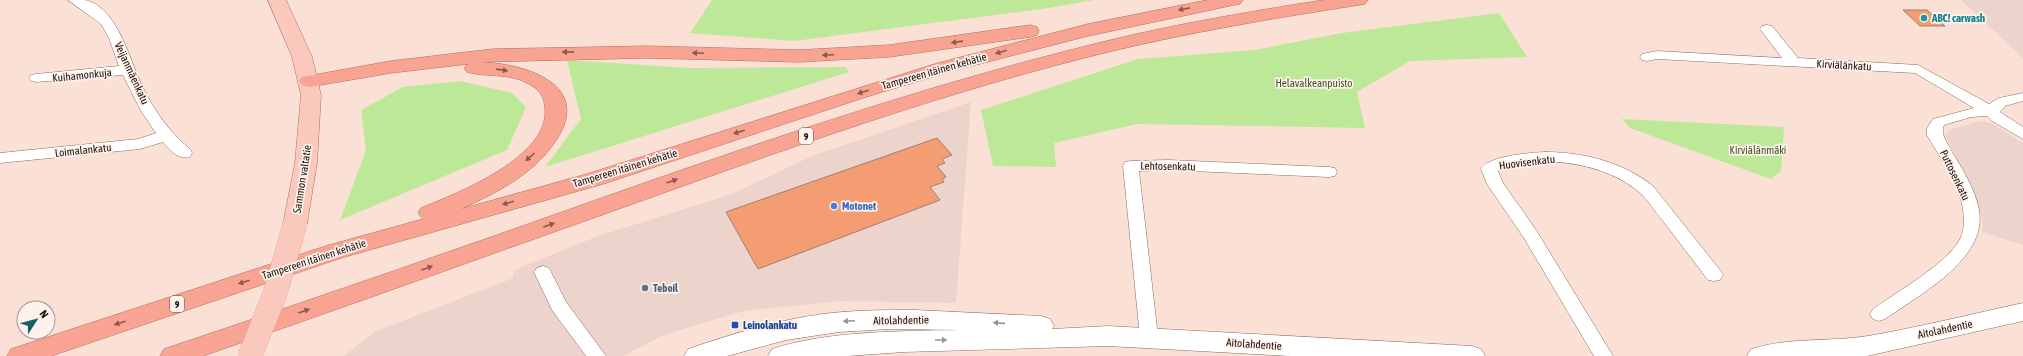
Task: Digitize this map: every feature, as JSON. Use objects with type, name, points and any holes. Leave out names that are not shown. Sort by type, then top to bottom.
[{"type":"highway","name":"Tampereen itäinen kehätie","points":[[20,356],[334,252],[595,179],[859,93],[945,67],[1017,47],[1162,14],[1234,0]]},
{"type":"highway","name":"Tampereen itäinen kehätie","points":[[173,356],[268,324],[732,160],[961,86],[1088,51],[1161,34],[1234,20],[1359,0]]},
{"type":"highway","points":[[310,88],[391,67],[493,55],[647,52],[799,56],[889,51],[1162,14]]},
{"type":"highway","points":[[310,88],[443,70],[489,68],[520,73],[534,79],[547,87],[553,97],[556,108],[553,126],[540,148],[526,161],[504,176],[448,206],[334,252]]},
{"type":"highway","points":[[196,356],[268,324]]},
{"type":"main road","name":"Sammon valtatie","points":[[250,356],[277,288],[295,224],[306,163],[310,88],[292,31],[277,0]]},
{"type":"main road","name":"Aitolahdentie","points":[[1842,356],[1867,346],[2023,312]]},
{"type":"main road","name":"Aitolahdentie","points":[[698,356],[789,331],[837,322],[932,319],[1054,327],[1108,336]]},
{"type":"main road","points":[[888,320],[903,348]]},
{"type":"main road","points":[[876,349],[888,320]]},
{"type":"main road","name":"Aitolahdentie","points":[[781,356],[837,346],[876,349],[1060,340],[1108,336],[1149,337],[1472,356]]},
{"type":"main road","name":"Aitolahdentie","points":[[1760,356],[1817,348],[1867,346]]},
{"type":"street","name":"Veijanmäenkatu","points":[[75,0],[99,14],[110,25],[128,70],[164,136],[184,153]]},
{"type":"street","points":[[1767,29],[1794,63]]},
{"type":"street","name":"Kirviälänkatu","points":[[1647,57],[1657,55],[1918,69],[1992,112],[1997,118],[2023,134]]},
{"type":"street","name":"Kuihamonkuja","points":[[36,78],[128,70]]},
{"type":"street","points":[[1992,112],[1993,108],[1999,104],[2023,97]]},
{"type":"street","name":"Puttosenkatu","points":[[1880,314],[1943,267],[1966,244],[1973,223],[1967,195],[1935,135],[1935,128],[1938,122],[1982,110],[1992,112]]},
{"type":"street","name":"Loimalankatu","points":[[0,158],[140,144],[164,136]]},
{"type":"street","name":"Huovisenkatu","points":[[1604,356],[1530,234],[1495,184],[1488,169],[1496,164],[1509,162],[1561,158],[1579,159],[1629,177],[1640,183],[1647,190],[1714,275]]},
{"type":"street","name":"Lehtosenkatu","points":[[1149,337],[1132,166],[1168,165],[1329,172]]},
{"type":"street","points":[[543,272],[558,306],[597,356]]},
{"type":"shaded area","points":[[1961,0],[2023,0],[2023,58]]},
{"type":"shaded area","points":[[971,102],[956,303],[838,301],[743,311],[664,335],[623,356],[344,356],[374,332],[513,278],[514,270],[598,236],[732,194],[812,156]]},
{"type":"shaded area","points":[[1980,121],[1991,123],[2023,143],[2023,245],[1982,232],[1983,219],[1946,136],[1949,130]]},
{"type":"green space","points":[[712,0],[1094,0],[1042,9],[794,41],[690,33]]},
{"type":"green space","name":"Helavalkeanpuisto","points":[[1499,13],[1527,57],[1410,61],[1357,92],[1365,128],[1137,124],[1054,143],[1056,167],[993,166],[981,110],[1138,59],[1255,50],[1342,33]]},
{"type":"green space","points":[[567,60],[690,68],[845,67],[849,72],[545,167],[581,119]]},
{"type":"green space","points":[[460,81],[512,93],[526,107],[507,150],[340,220],[366,150],[361,110],[403,87]]},
{"type":"green space","name":"Kirviälänmäki","points":[[1622,119],[1784,127],[1781,171],[1771,179],[1630,128]]},
{"type":"building","name":"ABC! carwash","points":[[1903,10],[1927,10],[1945,26],[1920,26]]},
{"type":"building","name":"Motonet","points":[[937,138],[952,155],[942,159],[945,163],[937,166],[946,177],[942,179],[944,182],[930,187],[940,200],[758,269],[726,212]]},
{"type":"place","name":"ABC! carwash","points":[[1924,18]]},
{"type":"place","name":"Motonet","points":[[834,206]]},
{"type":"place","name":"Teboil","points":[[645,288]]},
{"type":"place","name":"Leinolankatu","points":[[735,325]]}]
